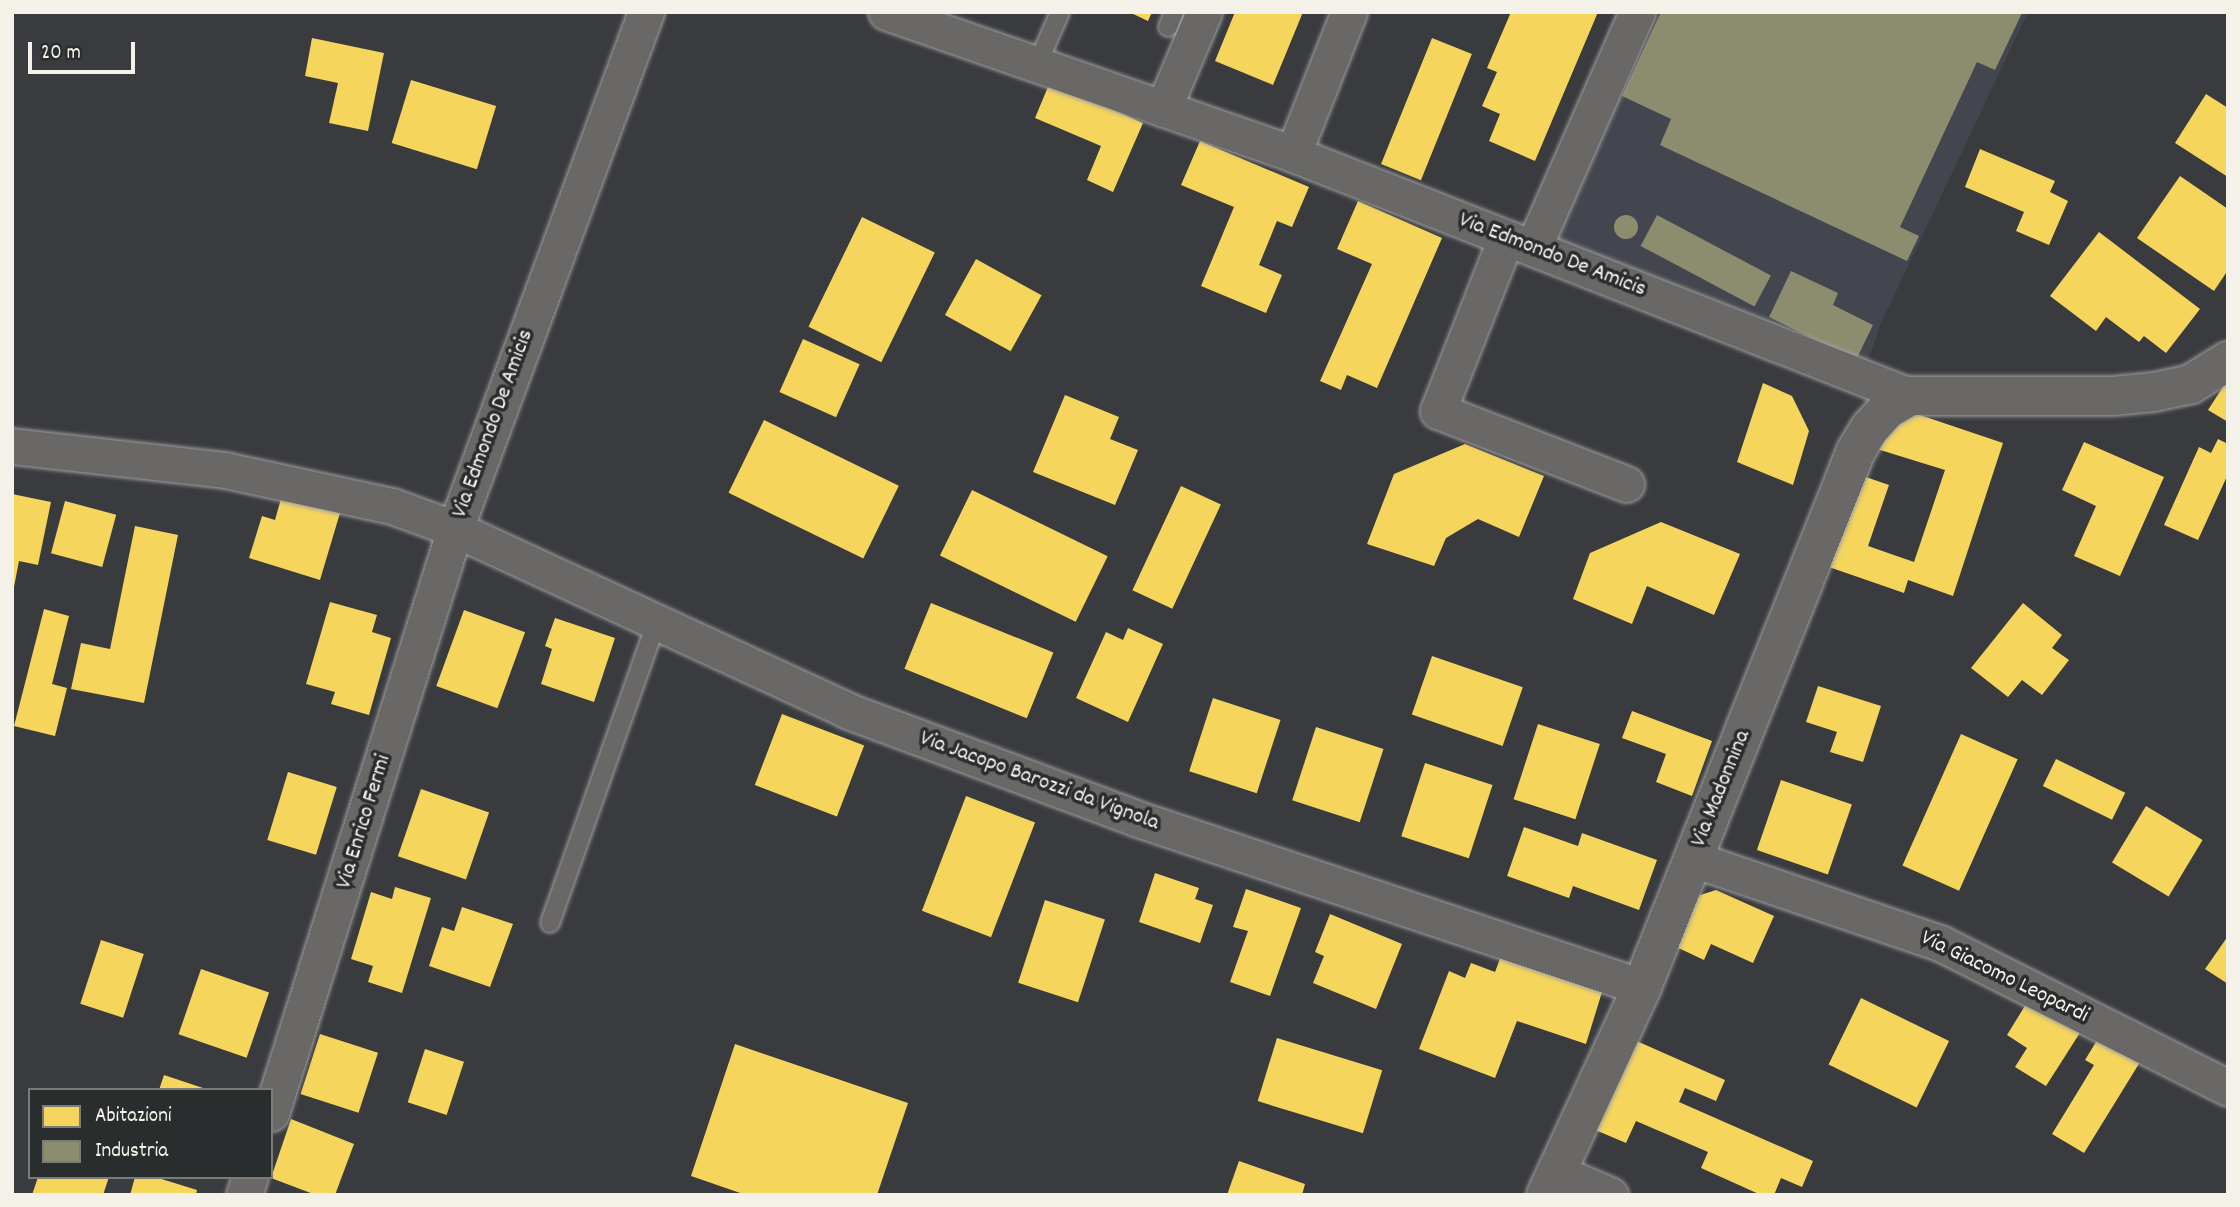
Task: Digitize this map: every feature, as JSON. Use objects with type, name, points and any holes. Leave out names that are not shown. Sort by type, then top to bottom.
[{"type":"street","name":"Via Edmondo De Amicis","points":[[12,446],[225,470],[392,506],[455,529],[646,12]]},
{"type":"street","name":"Via Edmondo De Amicis","points":[[887,12],[1293,155],[1910,396],[2113,397],[2191,384],[2228,361]]},
{"type":"street","points":[[1163,109],[1204,12]]},
{"type":"street","points":[[1293,155],[1349,12]]},
{"type":"street","points":[[1626,484],[1438,411],[1519,243],[1637,12]]},
{"type":"street","name":"Via Madonnina","points":[[1551,1183],[1642,987],[1856,451],[1886,410],[1910,396]]},
{"type":"street","name":"Via Jacopo Barozzi da Vignola","points":[[455,529],[848,711],[1135,818],[1642,987]]},
{"type":"street","name":"Via Enrico Fermi","points":[[273,1107],[455,529]]},
{"type":"street","name":"Via Giacomo Leopardi","points":[[1693,859],[1940,943],[2228,1088]]},
{"type":"street","points":[[1551,1183],[1610,1195]]},
{"type":"lane","points":[[1037,65],[1060,12]]},
{"type":"lane","points":[[550,923],[656,623]]},
{"type":"shaded area","points":[[1627,12],[2028,12],[1881,323],[1862,377],[1525,248]]},
{"type":"building: Abitazioni","points":[[1129,12],[1152,12],[1148,21]]},
{"type":"building: Abitazioni","points":[[1235,12],[1303,12],[1273,85],[1215,61]]},
{"type":"building: Abitazioni","points":[[1511,12],[1598,12],[1535,161],[1489,141],[1500,114],[1482,106],[1497,72],[1487,68]]},
{"type":"building: Abitazioni","points":[[312,38],[384,53],[368,131],[329,123],[338,83],[305,76]]},
{"type":"building: Abitazioni","points":[[1432,38],[1472,54],[1421,180],[1381,164]]},
{"type":"building: Abitazioni","points":[[411,80],[496,106],[477,169],[392,143]]},
{"type":"building: Abitazioni","points":[[1050,82],[1143,123],[1113,192],[1087,180],[1101,146],[1035,118]]},
{"type":"building: Abitazioni","points":[[2206,94],[2228,108],[2228,177],[2175,143]]},
{"type":"building: Abitazioni","points":[[1200,141],[1309,187],[1292,227],[1277,221],[1259,265],[1282,275],[1266,313],[1201,286],[1234,207],[1181,185]]},
{"type":"building: Abitazioni","points":[[1980,149],[2055,181],[2050,192],[2068,201],[2049,245],[2016,231],[2024,212],[1965,187]]},
{"type":"building: Abitazioni","points":[[2180,176],[2228,209],[2228,270],[2214,291],[2137,238]]},
{"type":"building: Abitazioni","points":[[1358,201],[1442,238],[1377,388],[1347,375],[1341,390],[1320,381],[1372,264],[1337,249]]},
{"type":"building: Abitazioni","points":[[862,217],[935,253],[881,362],[809,327]]},
{"type":"building: Abitazioni","points":[[2099,232],[2200,309],[2166,353],[2144,336],[2139,342],[2106,317],[2096,331],[2050,296]]},
{"type":"building: Abitazioni","points":[[976,259],[1042,295],[1011,351],[945,315]]},
{"type":"building: Abitazioni","points":[[803,339],[860,364],[836,417],[779,392]]},
{"type":"building: Abitazioni","points":[[2228,379],[2228,422],[2208,410]]},
{"type":"building: Abitazioni","points":[[1763,383],[1792,396],[1809,431],[1793,485],[1737,462]]},
{"type":"building: Abitazioni","points":[[1065,395],[1119,417],[1110,439],[1138,450],[1115,505],[1033,472]]},
{"type":"building: Abitazioni","points":[[1911,412],[2003,443],[1953,596],[1908,580],[1904,593],[1829,567],[1860,475],[1889,485],[1868,546],[1914,562],[1945,470],[1877,449]]},
{"type":"building: Abitazioni","points":[[764,420],[899,486],[863,559],[728,493]]},
{"type":"building: Abitazioni","points":[[2218,439],[2228,444],[2228,474],[2198,540],[2164,525],[2199,447],[2211,453]]},
{"type":"building: Abitazioni","points":[[2084,442],[2164,477],[2120,576],[2074,556],[2096,506],[2062,490]]},
{"type":"building: Abitazioni","points":[[1465,444],[1544,476],[1519,537],[1478,519],[1446,538],[1434,566],[1367,544],[1394,474]]},
{"type":"building: Abitazioni","points":[[1181,486],[1221,505],[1172,609],[1132,590]]},
{"type":"building: Abitazioni","points":[[972,490],[1108,556],[1076,622],[940,556]]},
{"type":"building: Abitazioni","points":[[12,494],[51,502],[38,565],[19,561],[14,587]]},
{"type":"building: Abitazioni","points":[[282,495],[340,513],[320,580],[249,558],[262,516],[275,520]]},
{"type":"building: Abitazioni","points":[[65,501],[116,515],[102,567],[51,553]]},
{"type":"building: Abitazioni","points":[[1661,522],[1740,554],[1714,615],[1647,586],[1632,624],[1573,599],[1590,553]]},
{"type":"building: Abitazioni","points":[[135,526],[178,535],[144,703],[71,689],[81,643],[110,649]]},
{"type":"building: Abitazioni","points":[[330,602],[377,615],[372,632],[391,638],[369,715],[331,704],[335,692],[306,684]]},
{"type":"building: Abitazioni","points":[[931,603],[1053,652],[1027,718],[904,669]]},
{"type":"building: Abitazioni","points":[[2023,603],[2062,635],[2052,648],[2069,660],[2042,695],[2022,680],[2008,697],[1971,668]]},
{"type":"building: Abitazioni","points":[[44,609],[69,616],[52,684],[67,688],[55,736],[14,726]]},
{"type":"building: Abitazioni","points":[[464,610],[525,632],[497,708],[436,686]]},
{"type":"building: Abitazioni","points":[[555,618],[615,638],[594,702],[541,684],[552,649],[545,646]]},
{"type":"building: Abitazioni","points":[[1128,628],[1163,644],[1128,722],[1076,698],[1106,632],[1123,640]]},
{"type":"building: Abitazioni","points":[[1432,656],[1523,687],[1503,746],[1412,715]]},
{"type":"building: Abitazioni","points":[[1818,686],[1881,706],[1863,762],[1830,752],[1837,732],[1806,722]]},
{"type":"building: Abitazioni","points":[[1213,698],[1281,720],[1257,793],[1189,771]]},
{"type":"building: Abitazioni","points":[[1632,711],[1712,741],[1692,796],[1656,782],[1666,754],[1622,738]]},
{"type":"building: Abitazioni","points":[[782,714],[864,746],[837,816],[755,785]]},
{"type":"building: Abitazioni","points":[[1538,724],[1600,744],[1575,819],[1514,799]]},
{"type":"building: Abitazioni","points":[[1316,727],[1384,749],[1360,822],[1292,800]]},
{"type":"building: Abitazioni","points":[[1961,734],[2018,759],[1959,891],[1902,866]]},
{"type":"building: Abitazioni","points":[[2056,759],[2125,793],[2112,820],[2043,786]]},
{"type":"building: Abitazioni","points":[[1425,763],[1493,785],[1469,858],[1401,836]]},
{"type":"building: Abitazioni","points":[[288,772],[337,787],[316,855],[267,840]]},
{"type":"building: Abitazioni","points":[[1781,780],[1852,804],[1828,874],[1757,850]]},
{"type":"building: Abitazioni","points":[[421,789],[489,812],[466,880],[398,856]]},
{"type":"building: Abitazioni","points":[[966,796],[1035,823],[991,937],[922,911]]},
{"type":"building: Abitazioni","points":[[2146,806],[2203,840],[2169,897],[2112,863]]},
{"type":"building: Abitazioni","points":[[1524,827],[1578,846],[1582,833],[1657,860],[1639,910],[1573,886],[1569,898],[1507,876]]},
{"type":"building: Abitazioni","points":[[1155,873],[1199,888],[1195,899],[1213,905],[1200,943],[1139,922]]},
{"type":"building: Abitazioni","points":[[395,887],[431,898],[402,993],[368,982],[373,966],[351,959],[371,892],[392,899]]},
{"type":"building: Abitazioni","points":[[1246,889],[1301,908],[1270,996],[1230,982],[1248,931],[1233,927]]},
{"type":"building: Abitazioni","points":[[1716,890],[1774,916],[1753,963],[1711,944],[1704,960],[1672,945],[1694,897]]},
{"type":"building: Abitazioni","points":[[1045,900],[1105,919],[1078,1002],[1018,983]]},
{"type":"building: Abitazioni","points":[[462,907],[513,924],[490,987],[429,966],[442,927],[454,931]]},
{"type":"building: Abitazioni","points":[[1330,914],[1402,944],[1376,1009],[1313,983],[1324,956],[1315,952]]},
{"type":"building: Abitazioni","points":[[2228,936],[2228,984],[2205,969]]},
{"type":"building: Abitazioni","points":[[101,940],[144,954],[123,1018],[80,1004]]},
{"type":"building: Abitazioni","points":[[1501,956],[1602,992],[1586,1044],[1517,1021],[1495,1078],[1419,1049],[1449,971],[1465,978],[1471,963],[1495,972]]},
{"type":"building: Abitazioni","points":[[201,969],[269,992],[247,1058],[179,1034]]},
{"type":"building: Abitazioni","points":[[2031,996],[2083,1028],[2046,1086],[2015,1067],[2027,1048],[2007,1035]]},
{"type":"building: Abitazioni","points":[[1861,998],[1949,1041],[1917,1107],[1829,1065]]},
{"type":"building: Abitazioni","points":[[2104,1029],[2145,1054],[2084,1153],[2052,1134],[2094,1065],[2085,1060]]},
{"type":"building: Abitazioni","points":[[320,1034],[378,1053],[359,1113],[301,1094]]},
{"type":"building: Abitazioni","points":[[1277,1038],[1382,1070],[1363,1133],[1258,1101]]},
{"type":"building: Abitazioni","points":[[1632,1039],[1725,1080],[1716,1101],[1685,1088],[1679,1102],[1813,1161],[1802,1187],[1781,1178],[1774,1195],[1761,1195],[1701,1168],[1708,1152],[1636,1121],[1626,1143],[1593,1129]]},
{"type":"building: Abitazioni","points":[[735,1044],[908,1103],[877,1195],[746,1195],[691,1176]]},
{"type":"building: Abitazioni","points":[[425,1049],[464,1062],[447,1115],[408,1102]]},
{"type":"building: Abitazioni","points":[[164,1075],[203,1088],[160,1088]]},
{"type":"building: Abitazioni","points":[[291,1119],[354,1144],[335,1195],[316,1195],[273,1179]]},
{"type":"building: Abitazioni","points":[[1239,1161],[1305,1184],[1302,1195],[1227,1195]]},
{"type":"building: Abitazioni","points":[[37,1179],[108,1179],[103,1195],[32,1195]]},
{"type":"building: Abitazioni","points":[[134,1179],[161,1179],[197,1190],[196,1195],[130,1195]]},
{"type":"building: Industria","points":[[1661,12],[2022,13],[1995,70],[1977,62],[1900,227],[1919,236],[1907,261],[1660,145],[1671,119],[1622,96]]},
{"type":"building: Industria","points":[[1626,215],[1635,218],[1638,227],[1635,236],[1626,239],[1617,236],[1614,227],[1617,218]]},
{"type":"building: Industria","points":[[1657,215],[1771,276],[1754,306],[1641,246]]},
{"type":"building: Industria","points":[[1791,271],[1838,293],[1833,305],[1873,325],[1856,360],[1769,317]]}]
